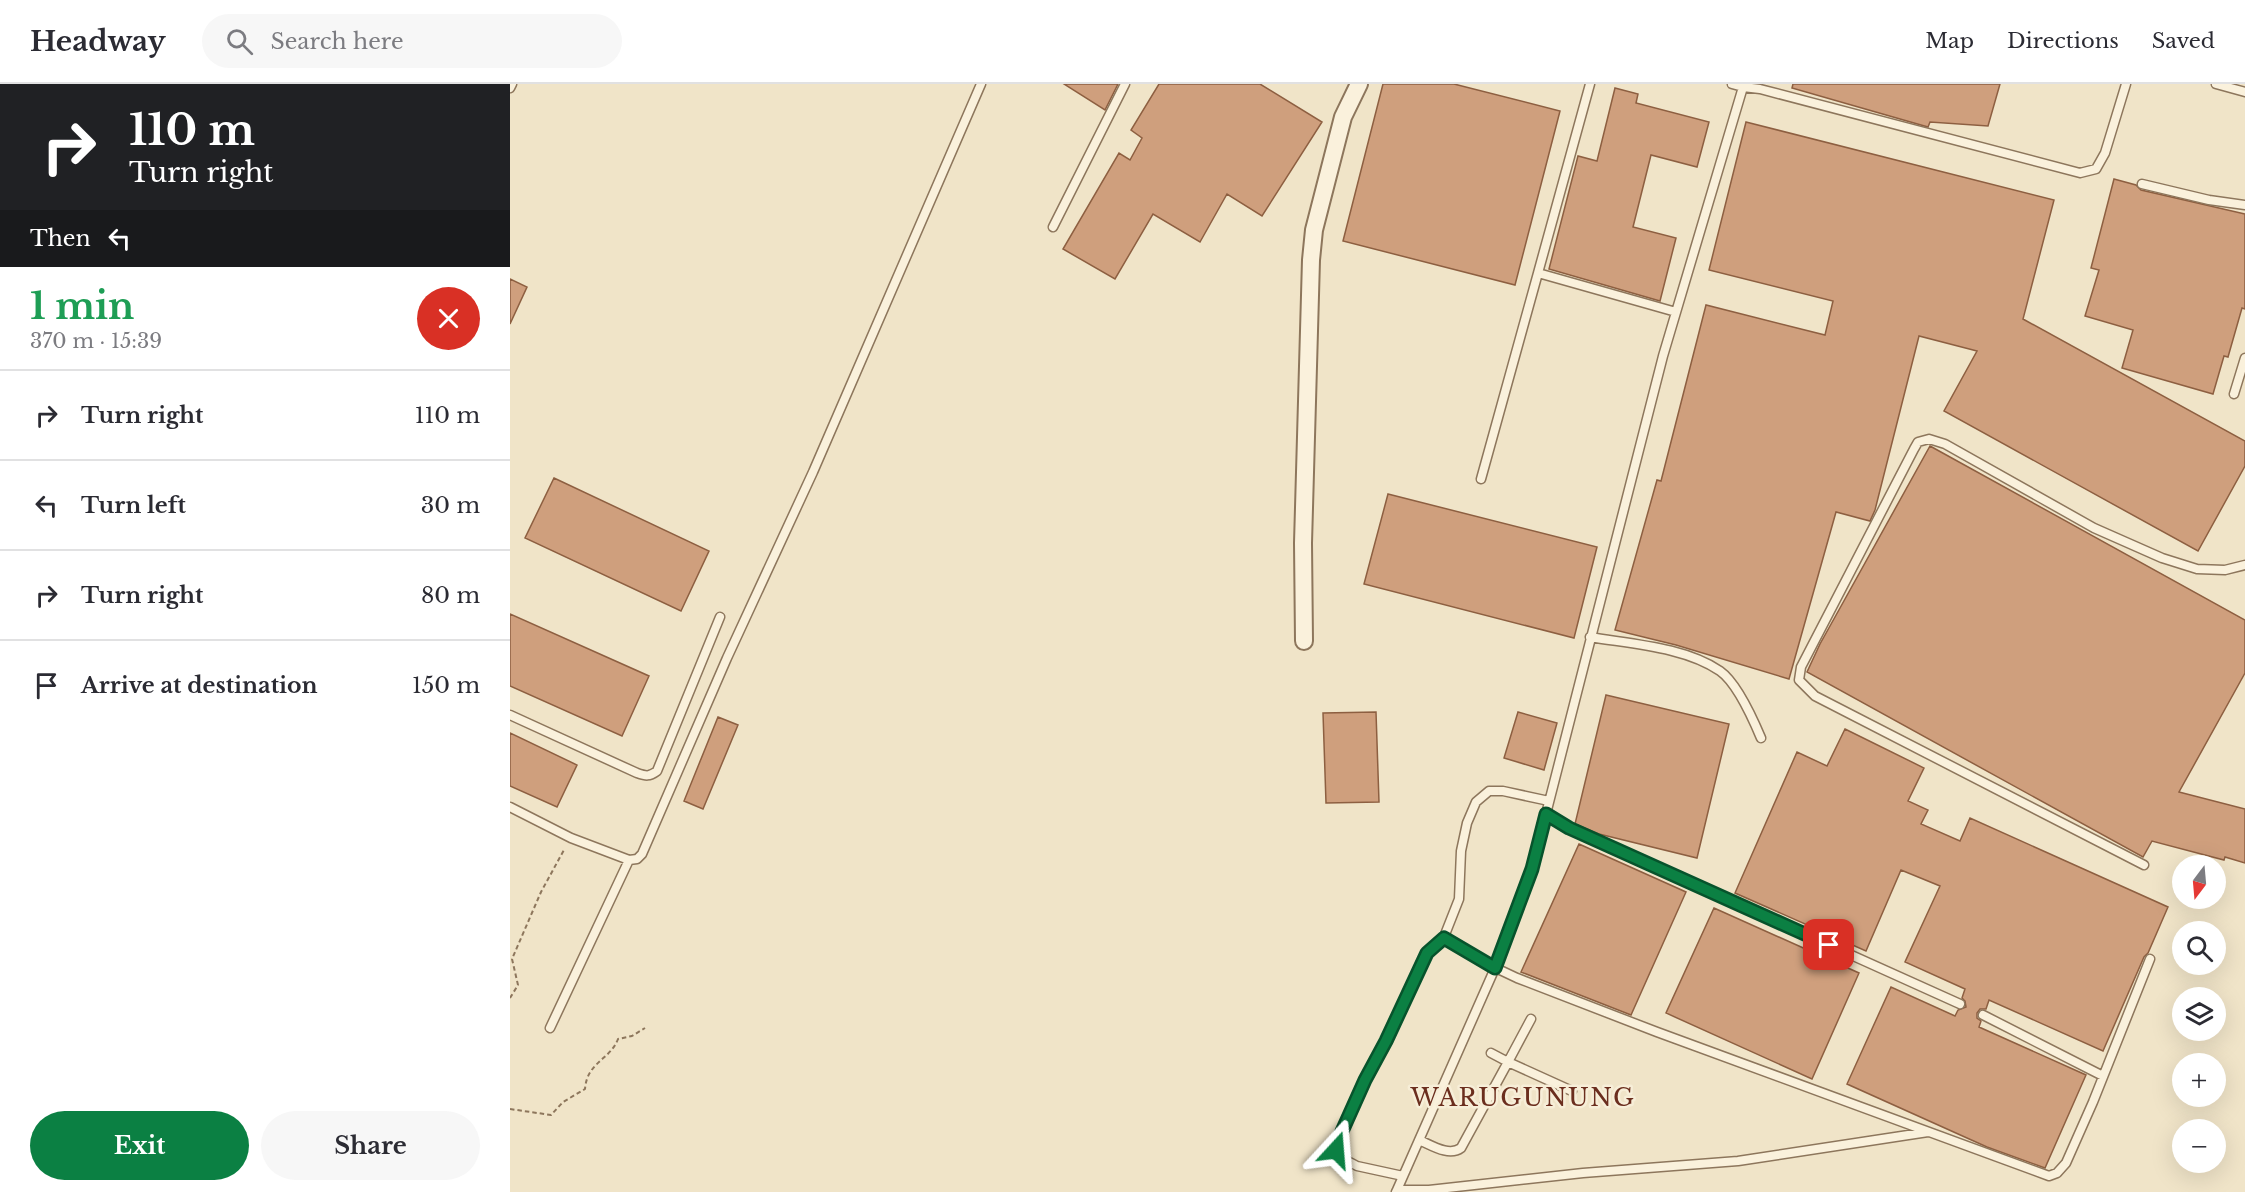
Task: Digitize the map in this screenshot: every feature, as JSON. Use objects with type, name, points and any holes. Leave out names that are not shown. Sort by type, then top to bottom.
[{"type":"street","points":[[1304,641],[1304,543],[1311,260],[1314,230],[1343,117],[1359,84]]},
{"type":"lane","points":[[510,807],[571,838],[629,860],[637,859],[642,854],[727,658],[813,472],[981,84]]},
{"type":"lane","points":[[1053,227],[1125,84]]},
{"type":"lane","points":[[1481,479],[1590,84]]},
{"type":"lane","points":[[1732,84],[2080,173],[2096,169],[2105,153],[2126,84]]},
{"type":"lane","points":[[2216,84],[2245,92]]},
{"type":"lane","points":[[1743,87],[1676,312],[1590,637],[1532,869],[1495,968],[1396,1191],[1429,1190],[1583,1173],[1738,1161],[1928,1132]]},
{"type":"lane","points":[[2142,184],[2209,200],[2245,205]]},
{"type":"lane","points":[[1538,273],[1676,312]]},
{"type":"lane","points":[[2234,394],[2245,358]]},
{"type":"lane","points":[[2144,865],[1815,696],[1799,680],[1801,667],[1914,448],[1918,442],[1929,439],[1946,444],[2094,528],[2162,558],[2197,569],[2225,570],[2245,565]]},
{"type":"lane","points":[[510,716],[647,777],[651,776],[657,771],[720,617]]},
{"type":"lane","points":[[1590,637],[1674,651],[1721,672],[1746,703],[1761,738]]},
{"type":"lane","points":[[1403,1176],[1357,1166],[1340,1157],[1336,1150],[1339,1138],[1427,953],[1444,938],[1459,899],[1461,850],[1467,824],[1476,802],[1489,791],[1503,791],[1549,801]]},
{"type":"lane","points":[[1546,814],[1569,828],[1960,1004]]},
{"type":"lane","points":[[550,1028],[629,860]]},
{"type":"lane","points":[[1444,938],[1495,968],[1657,1032],[2049,1176],[2057,1173],[2066,1163],[2150,959]]},
{"type":"lane","points":[[1983,1015],[2103,1076]]},
{"type":"lane","points":[[1419,1140],[1449,1152],[1455,1152],[1461,1148],[1531,1019]]},
{"type":"lane","points":[[1491,1053],[1572,1092]]},
{"type":"path","points":[[510,998],[518,985],[512,959],[541,892],[571,838]]},
{"type":"path","points":[[510,1109],[551,1115],[563,1102],[585,1089],[586,1077],[595,1065],[615,1048],[618,1039],[632,1036],[645,1028]]},
{"type":"building","points":[[1064,84],[1118,84],[1105,110]]},
{"type":"building","points":[[1159,84],[1260,84],[1322,122],[1262,216],[1227,194],[1200,242],[1153,214],[1115,279],[1063,249],[1119,153],[1130,160],[1142,138],[1131,130]]},
{"type":"building","points":[[1383,84],[1454,84],[1560,111],[1515,285],[1343,241]]},
{"type":"building","points":[[1793,84],[2000,84],[1988,126],[1930,122],[1928,127],[1792,88]]},
{"type":"building","points":[[1615,88],[1638,94],[1636,103],[1709,122],[1697,167],[1651,155],[1633,227],[1676,238],[1660,301],[1549,269],[1578,156],[1597,161]]},
{"type":"building","points":[[1746,122],[2054,200],[2023,319],[2245,441],[2245,466],[2198,551],[1944,411],[1977,351],[1919,336],[1875,510],[1870,521],[1836,512],[1789,679],[1676,645],[1615,630],[1657,480],[1661,481],[1706,305],[1825,335],[1833,301],[1709,270]]},
{"type":"building","points":[[2114,179],[2136,185],[2141,190],[2245,214],[2245,309],[2242,308],[2228,357],[2224,356],[2213,394],[2122,368],[2133,330],[2085,316],[2099,270],[2091,268]]},
{"type":"building","points":[[510,279],[527,287],[510,324]]},
{"type":"building","points":[[1930,446],[2245,620],[2245,673],[2179,792],[2245,809],[2245,863],[2226,857],[2226,855],[2205,855],[2152,841],[2143,857],[1807,672],[1820,644]]},
{"type":"building","points":[[554,478],[709,551],[681,611],[525,538]]},
{"type":"building","points":[[1388,494],[1597,547],[1574,638],[1364,584]]},
{"type":"building","points":[[510,614],[649,676],[622,736],[510,686]]},
{"type":"building","points":[[1606,695],[1729,724],[1697,858],[1599,834],[1575,824]]},
{"type":"building","points":[[1376,712],[1379,802],[1326,803],[1323,713]]},
{"type":"building","points":[[1518,712],[1557,723],[1544,770],[1504,758]]},
{"type":"building","points":[[718,717],[738,725],[703,809],[684,801]]},
{"type":"building","points":[[1845,729],[1924,768],[1908,801],[1928,810],[1921,824],[1960,841],[1970,818],[2168,907],[2103,1051],[1989,1000],[1986,1009],[1980,1009],[1977,1013],[1977,1018],[1981,1021],[1979,1027],[2086,1075],[2045,1168],[1987,1147],[1847,1084],[1891,987],[1955,1016],[1958,1010],[1966,1007],[1962,998],[1965,989],[1905,962],[1940,886],[1901,870],[1866,951],[1735,893],[1797,752],[1827,766]]},
{"type":"building","points":[[510,733],[577,765],[557,807],[510,786]]},
{"type":"building","points":[[1579,844],[1686,892],[1631,1015],[1521,972]]},
{"type":"building","points":[[1714,908],[1859,973],[1812,1079],[1666,1013]]},
{"type":"district","name":"WARUGUNUNG","points":[[1523,1098]]},
{"type":"route","points":[[1336,1150],[1339,1138],[1365,1080],[1427,953],[1444,938],[1495,968],[1532,869],[1546,814],[1569,828],[1829,945]]}]
